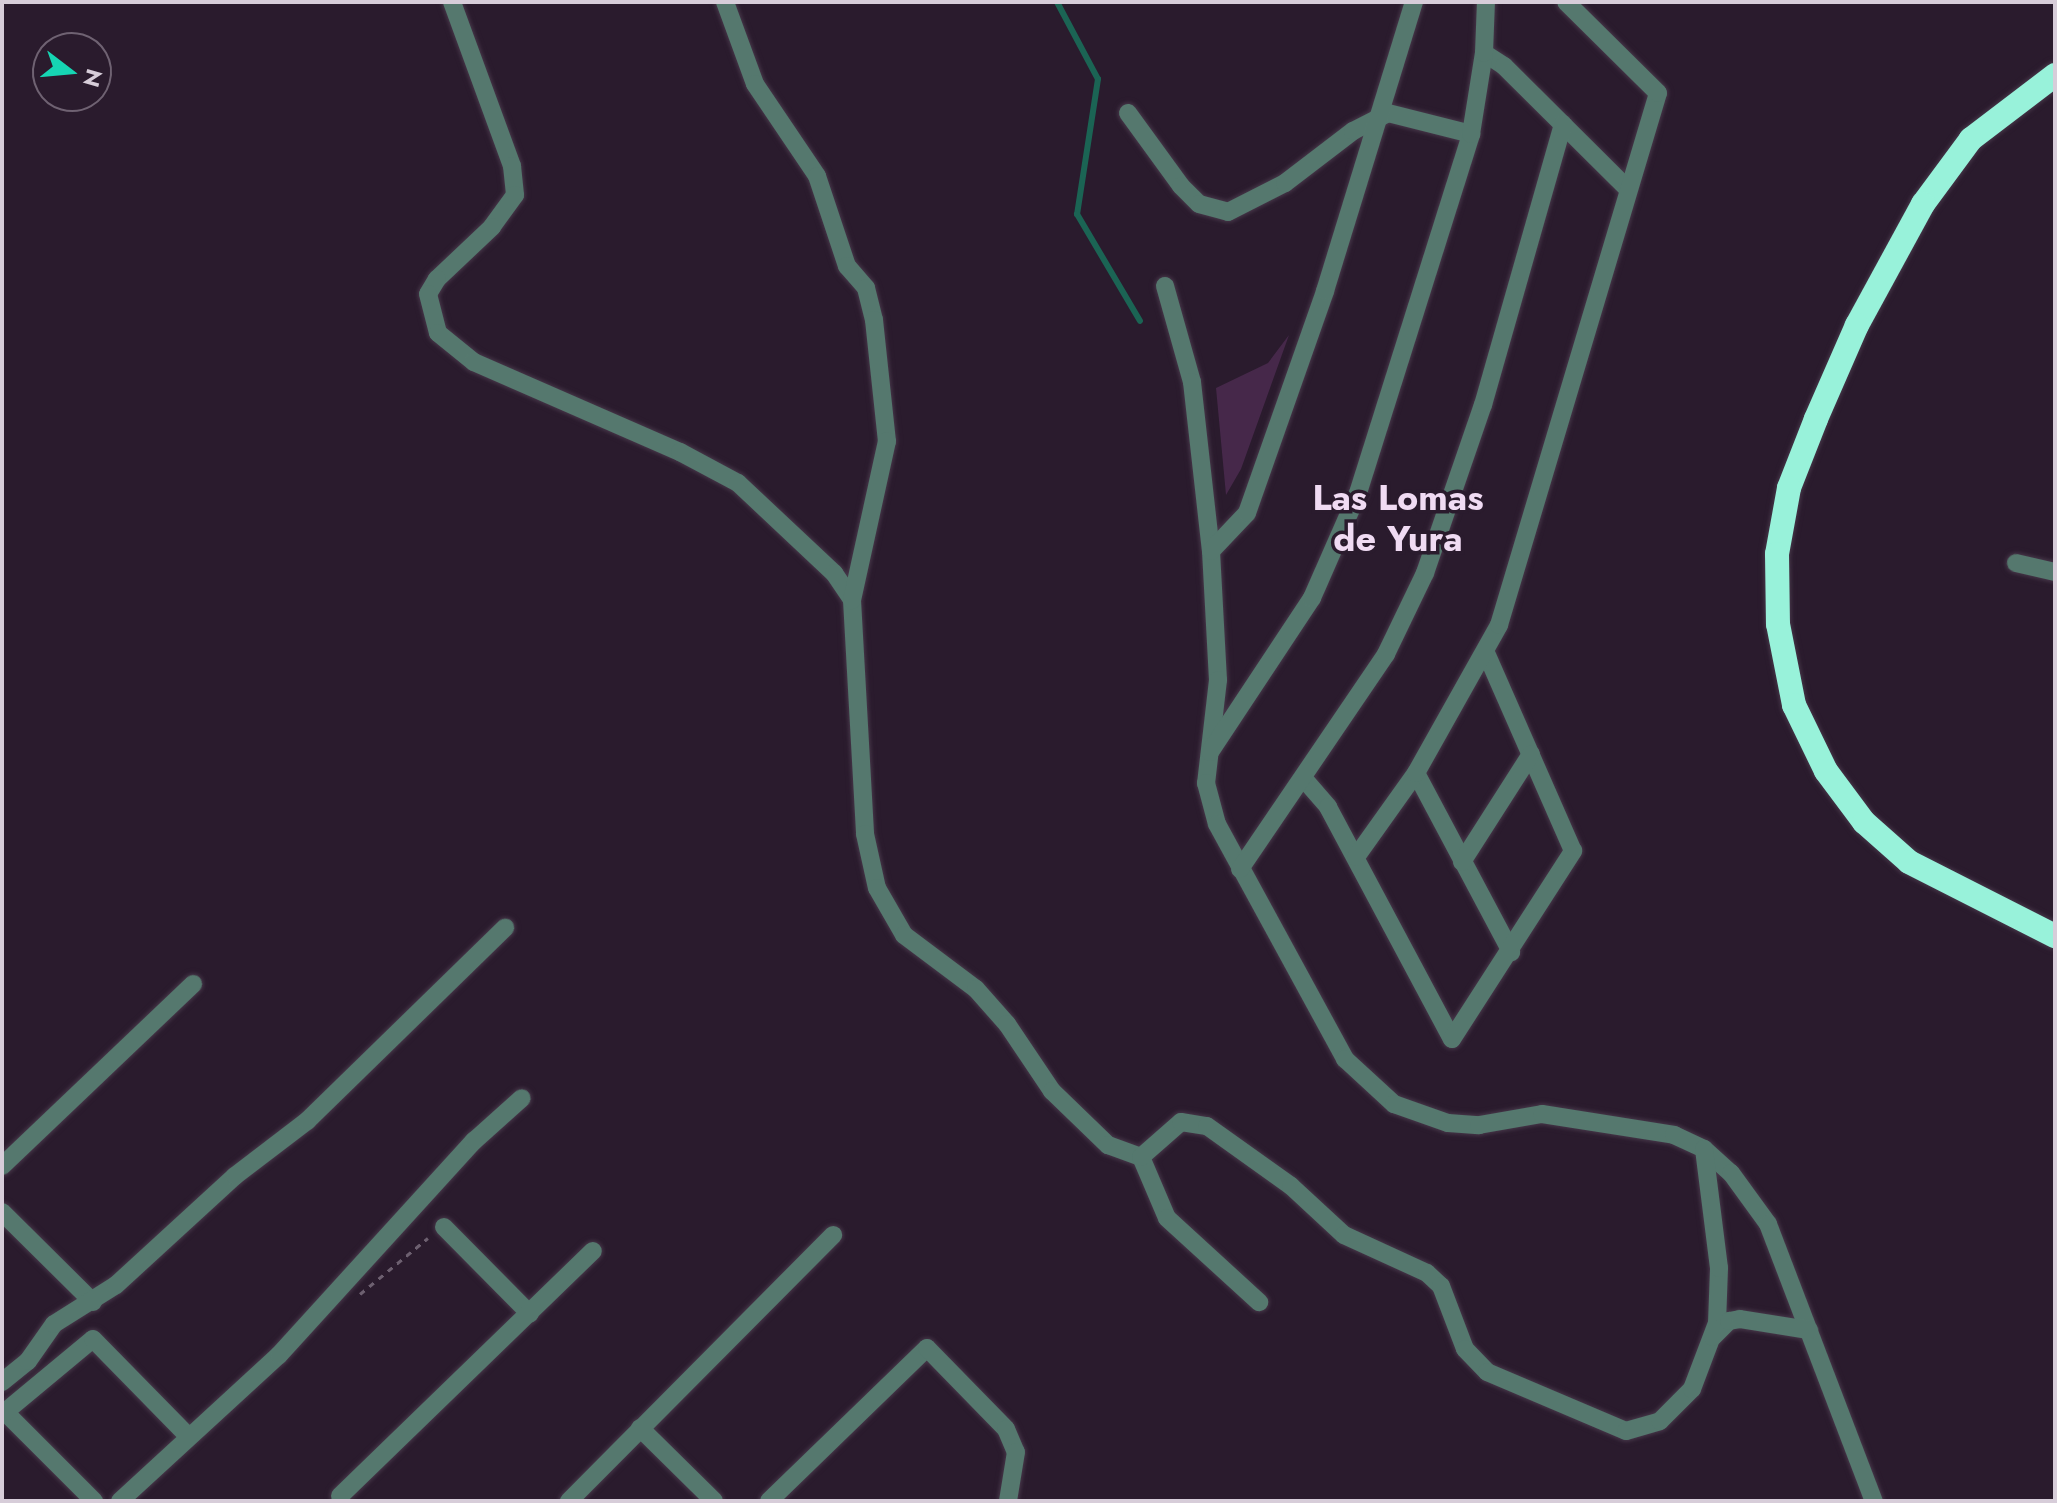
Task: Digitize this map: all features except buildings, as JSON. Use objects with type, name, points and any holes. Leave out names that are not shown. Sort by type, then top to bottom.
[{"type":"highway","points":[[2055,75],[1971,139],[1923,204],[1857,325],[1816,419],[1789,488],[1777,554],[1778,624],[1794,705],[1826,771],[1864,822],[1909,862],[2055,936]]},
{"type":"street","points":[[452,2],[512,166],[515,195],[492,227],[437,279],[428,294],[438,333],[474,362],[680,452],[738,483],[816,553],[852,600]]},
{"type":"street","points":[[725,2],[755,84],[817,176],[847,266],[866,288],[874,320],[887,441],[852,600],[865,834],[877,888],[904,935],[976,989],[1007,1024],[1052,1091],[1108,1145],[1141,1157],[1167,1218],[1259,1302]]},
{"type":"street","points":[[1211,551],[1247,513],[1381,119],[1414,2]]},
{"type":"street","points":[[1206,758],[1312,598],[1339,543],[1471,134],[1484,53],[1486,2]]},
{"type":"street","points":[[1356,857],[1416,773],[1487,655],[1562,426],[1658,93],[1566,2]]},
{"type":"street","points":[[1484,53],[1563,124],[1628,189]]},
{"type":"street","points":[[1128,113],[1181,186],[1199,204],[1228,212],[1285,183],[1353,131],[1394,112],[1471,134]]},
{"type":"street","points":[[1240,869],[1386,654],[1431,558],[1483,405],[1563,124]]},
{"type":"street","points":[[1165,286],[1192,382],[1211,551],[1218,680],[1206,758],[1206,783],[1217,824],[1240,869],[1360,1077],[1394,1104],[1422,1116],[1479,1125],[1542,1114],[1674,1135],[1704,1149],[1731,1173],[1768,1224],[1874,1501]]},
{"type":"street","points":[[2016,563],[2055,572]]},
{"type":"street","points":[[1304,779],[1328,807],[1452,1039],[1511,952],[1573,851],[1487,655]]},
{"type":"street","points":[[1462,862],[1531,754]]},
{"type":"street","points":[[1416,773],[1511,952]]},
{"type":"street","points":[[2,1382],[28,1361],[54,1324],[72,1310],[93,1302],[235,1176],[307,1121],[505,928]]},
{"type":"street","points":[[2,1166],[193,984]]},
{"type":"street","points":[[120,1501],[279,1355],[474,1141],[522,1098]]},
{"type":"street","points":[[1141,1157],[1181,1122],[1207,1126],[1291,1186],[1344,1235],[1427,1273],[1441,1286],[1465,1349],[1487,1372],[1570,1403],[1604,1425],[1626,1431],[1660,1421],[1701,1376],[1713,1337],[1719,1268],[1704,1149]]},
{"type":"street","points":[[2,1212],[93,1302]]},
{"type":"street","points":[[444,1227],[530,1314]]},
{"type":"street","points":[[569,1501],[833,1235]]},
{"type":"street","points":[[340,1496],[593,1251]]},
{"type":"street","points":[[1713,1337],[1729,1321],[1740,1319],[1809,1330]]},
{"type":"street","points":[[94,1501],[5,1412],[93,1339],[188,1436]]},
{"type":"street","points":[[769,1501],[927,1348],[1006,1429],[1016,1452],[1008,1501]]},
{"type":"street","points":[[640,1428],[714,1501]]},
{"type":"path","points":[[335,1295],[367,1291],[444,1227]]},
{"type":"shaded area","points":[[1289,335],[1241,469],[1226,495],[1216,388],[1268,363]]},
{"type":"waterway","points":[[1057,2],[1098,79],[1077,214],[1140,321]]},
{"type":"district","name":"Las Lomas de Yura","points":[[1398,518]]}]
